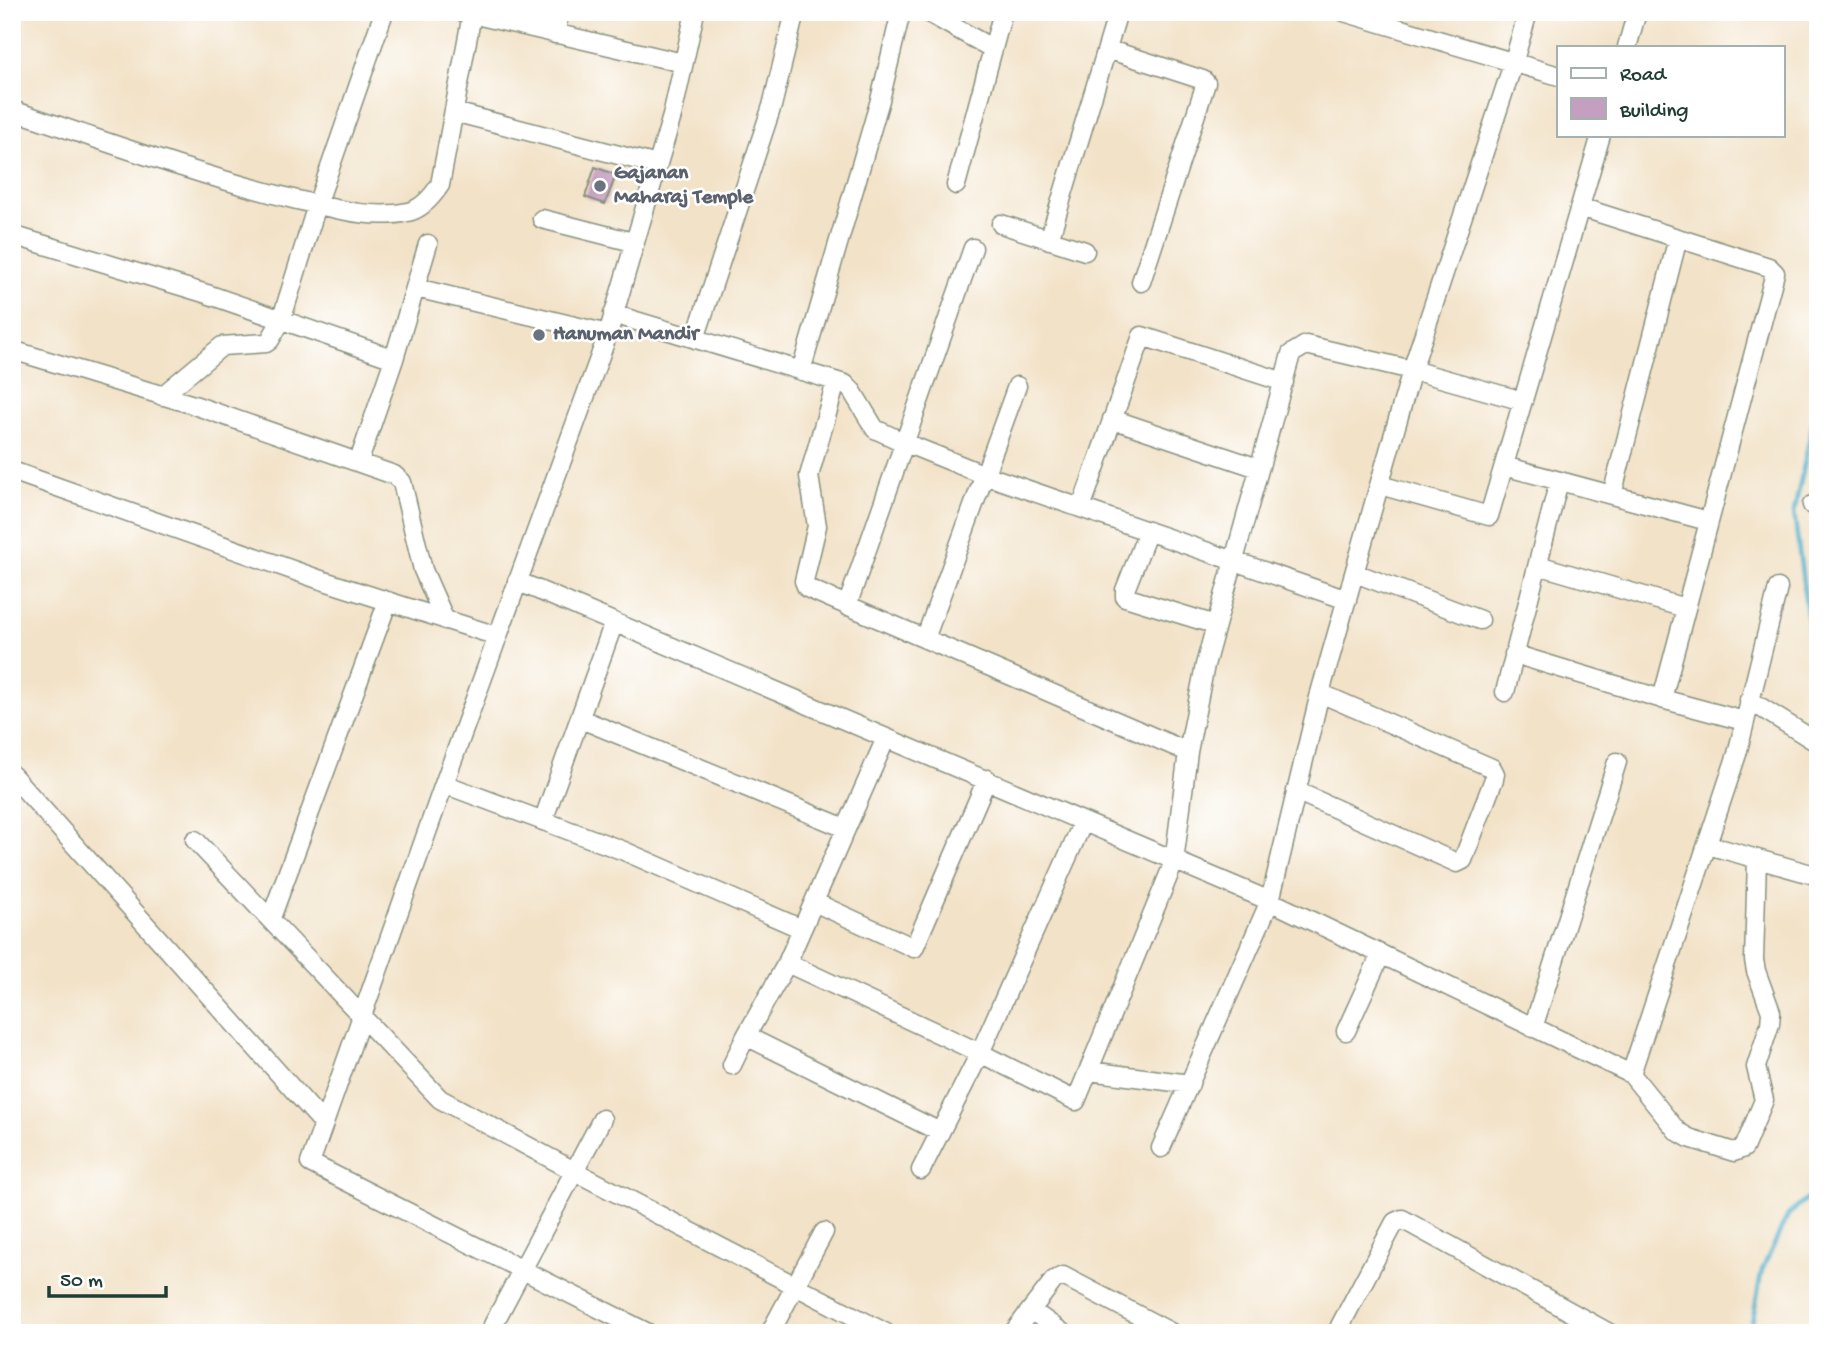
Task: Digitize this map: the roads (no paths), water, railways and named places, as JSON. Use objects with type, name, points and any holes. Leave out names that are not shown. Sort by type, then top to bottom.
[{"type":"street","points":[[162,396],[222,346],[270,341],[281,321],[317,205],[384,12]]},
{"type":"street","points":[[555,34],[560,12]]},
{"type":"street","points":[[648,1333],[310,1163],[497,636],[608,334],[672,116],[695,12]]},
{"type":"street","points":[[695,339],[772,106],[795,12]]},
{"type":"street","points":[[801,371],[856,187],[901,12]]},
{"type":"street","points":[[927,12],[993,49]]},
{"type":"street","points":[[956,185],[1003,12]]},
{"type":"street","points":[[1049,240],[1118,12]]},
{"type":"street","points":[[1344,12],[1557,75]]},
{"type":"street","points":[[1161,1149],[1270,901],[1320,693],[1412,370],[1528,12]]},
{"type":"street","points":[[1627,46],[1637,12]]},
{"type":"street","points":[[12,110],[183,168],[317,205],[379,215],[411,211],[422,205],[440,186],[468,13],[682,62]]},
{"type":"street","points":[[1107,48],[1206,83],[1141,282]]},
{"type":"street","points":[[454,112],[657,165]]},
{"type":"street","points":[[1380,485],[1489,516],[1601,136]]},
{"type":"street","points":[[1580,207],[1769,267],[1775,273],[1662,699]]},
{"type":"street","points":[[542,219],[633,242]]},
{"type":"street","points":[[1001,224],[1085,251]]},
{"type":"street","points":[[12,235],[196,290],[394,359]]},
{"type":"street","points":[[1612,495],[1678,238]]},
{"type":"street","points":[[359,461],[394,359],[428,244]]},
{"type":"street","points":[[847,606],[973,248]]},
{"type":"street","points":[[416,288],[608,334]]},
{"type":"street","points":[[613,314],[845,384],[876,429],[903,442],[985,475],[1347,600]]},
{"type":"street","points":[[1081,508],[1142,336],[1284,382]]},
{"type":"street","points":[[786,963],[1076,1101],[1174,862],[1188,752],[1205,665],[1291,354],[1307,345],[1412,370],[1523,401]]},
{"type":"street","points":[[12,350],[162,396],[394,475],[402,482],[423,570],[445,620]]},
{"type":"street","points":[[836,382],[809,476],[817,526],[804,581],[807,588],[1188,752]]},
{"type":"street","points":[[925,639],[1017,386]]},
{"type":"street","points":[[1112,419],[1258,468]]},
{"type":"street","points":[[1504,466],[1708,521]]},
{"type":"street","points":[[12,471],[497,636]]},
{"type":"street","points":[[1505,692],[1559,481]]},
{"type":"street","points":[[1148,531],[1125,590],[1125,597],[1216,625]]},
{"type":"street","points":[[1538,565],[1685,608]]},
{"type":"street","points":[[1355,573],[1480,620]]},
{"type":"street","points":[[517,581],[1270,901],[1631,1074],[1682,1135],[1734,1152],[1744,1148],[1764,1100],[1756,1067],[1770,1024],[1771,1012],[1754,960],[1757,859]]},
{"type":"street","points":[[1631,1074],[1737,754],[1778,589]]},
{"type":"street","points":[[271,918],[388,601]]},
{"type":"street","points":[[543,821],[614,622]]},
{"type":"street","points":[[1514,654],[1745,721]]},
{"type":"street","points":[[1296,791],[1457,863],[1463,860],[1494,779],[1492,768],[1320,693]]},
{"type":"street","points":[[1749,700],[1818,743]]},
{"type":"street","points":[[581,719],[845,828]]},
{"type":"street","points":[[732,1065],[786,963],[886,738]]},
{"type":"street","points":[[1533,1028],[1617,762]]},
{"type":"street","points":[[12,775],[324,1124]]},
{"type":"street","points":[[814,902],[914,948],[986,779]]},
{"type":"street","points":[[444,785],[624,851],[802,929]]},
{"type":"street","points":[[921,1170],[980,1053],[1083,822]]},
{"type":"street","points":[[195,840],[440,1099],[886,1333]]},
{"type":"street","points":[[1708,845],[1818,876]]},
{"type":"street","points":[[1346,1031],[1381,954]]},
{"type":"street","points":[[746,1036],[940,1132]]},
{"type":"street","points":[[1089,1071],[1190,1084]]},
{"type":"street","points":[[494,1325],[602,1119]]},
{"type":"street","points":[[1342,1333],[1340,1326],[1395,1222],[1402,1219],[1609,1333]]},
{"type":"street","points":[[770,1333],[824,1232]]},
{"type":"street","points":[[1013,1333],[1054,1280],[1063,1276],[1172,1333]]},
{"type":"street","points":[[1031,1310],[1063,1333]]},
{"type":"waterway","points":[[1818,399],[1794,512],[1818,699]]},
{"type":"waterway","points":[[1750,1333],[1762,1270],[1788,1215],[1818,1190]]},
{"type":"place","name":"Gajanan Maharaj Temple","points":[[600,186]]},
{"type":"place","name":"Hanuman Mandir","points":[[539,335]]}]
